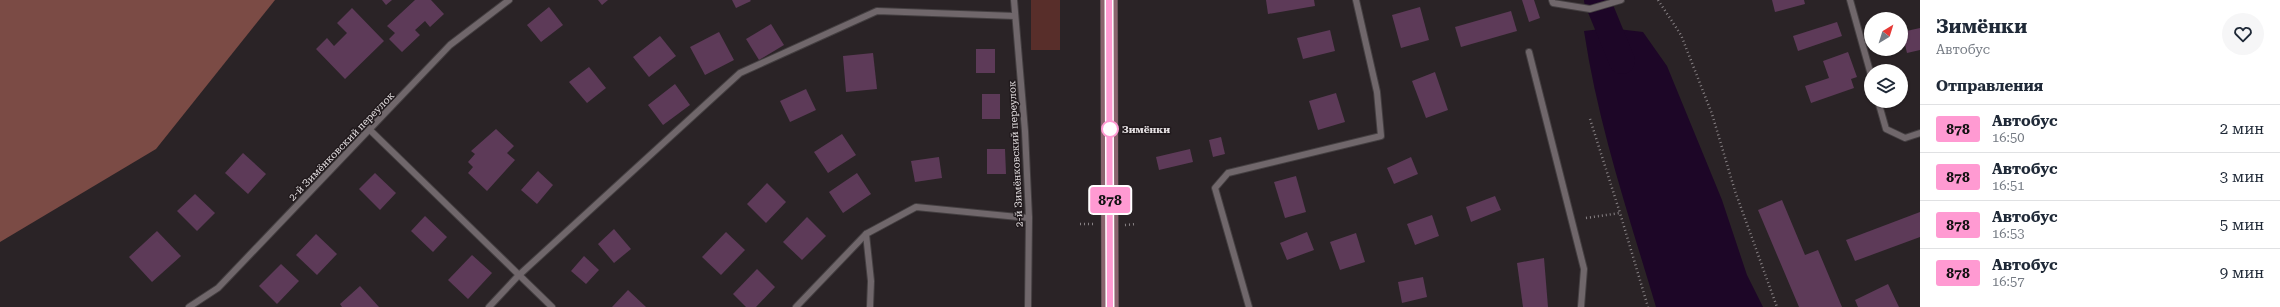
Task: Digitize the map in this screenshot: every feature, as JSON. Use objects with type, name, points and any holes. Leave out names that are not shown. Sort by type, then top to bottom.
[{"type":"main road","points":[[1109,0],[1110,307]]},
{"type":"lane","name":"2-й Зимёнковский переулок","points":[[189,307],[218,288],[450,45],[509,0]]},
{"type":"lane","name":"2-й Зимёнковский переулок","points":[[1014,0],[1025,131],[1029,218],[1028,307]]},
{"type":"lane","points":[[1249,307],[1215,188],[1228,173],[1381,136],[1376,92],[1356,0]]},
{"type":"lane","points":[[1552,0],[1553,3],[1590,8],[1619,1]]},
{"type":"lane","points":[[1850,0],[1868,64]]},
{"type":"lane","points":[[489,307],[518,276],[740,73],[877,11],[1015,16]]},
{"type":"lane","points":[[1529,52],[1584,269],[1582,307]]},
{"type":"lane","points":[[1880,108],[1886,129],[1905,138],[1920,132]]},
{"type":"lane","points":[[370,130],[518,276],[552,307]]},
{"type":"lane","points":[[796,307],[866,234],[916,207],[1029,218]]},
{"type":"lane","points":[[866,234],[871,281],[870,307]]},
{"type":"path","points":[[1658,0],[1681,35],[1712,114],[1736,191],[1777,307]]},
{"type":"path","points":[[1590,119],[1648,307]]},
{"type":"path","points":[[1586,218],[1620,213]]},
{"type":"shaded area","points":[[0,0],[275,0],[156,149],[0,242]]},
{"type":"shaded area","points":[[1031,0],[1060,0],[1060,50],[1031,50]]},
{"type":"shaded area","points":[[1609,28],[1643,32],[1667,66],[1722,200],[1747,275],[1763,307],[1656,307],[1606,136],[1597,101],[1584,31]]},
{"type":"building","points":[[382,0],[392,0],[386,5]]},
{"type":"building","points":[[415,0],[431,0],[444,14],[430,27],[425,21],[415,30],[420,35],[402,52],[389,39],[395,33],[387,26]]},
{"type":"building","points":[[598,0],[608,0],[602,5]]},
{"type":"building","points":[[732,0],[750,0],[751,1],[736,8]]},
{"type":"building","points":[[1266,0],[1314,0],[1315,6],[1268,14]]},
{"type":"building","points":[[1522,0],[1534,0],[1540,18],[1529,22]]},
{"type":"building","points":[[1772,0],[1804,0],[1805,4],[1775,12]]},
{"type":"building","points":[[549,7],[563,25],[541,42],[527,25]]},
{"type":"building","points":[[1420,7],[1429,40],[1401,48],[1392,15]]},
{"type":"building","points":[[352,8],[384,41],[345,79],[316,49],[327,38],[334,46],[347,33],[337,23]]},
{"type":"building","points":[[1511,11],[1517,31],[1461,47],[1455,27]]},
{"type":"building","points":[[1837,22],[1842,36],[1798,51],[1793,36]]},
{"type":"building","points":[[771,24],[784,45],[759,60],[746,39]]},
{"type":"building","points":[[1920,28],[1920,50],[1908,53],[1908,31]]},
{"type":"building","points":[[1330,30],[1335,51],[1303,59],[1297,38]]},
{"type":"building","points":[[719,32],[734,60],[705,75],[690,47]]},
{"type":"building","points":[[660,36],[676,56],[649,77],[633,57]]},
{"type":"building","points":[[976,49],[995,49],[995,73],[976,73]]},
{"type":"building","points":[[1848,52],[1857,77],[1851,79],[1854,88],[1811,103],[1805,86],[1829,78],[1823,61]]},
{"type":"building","points":[[873,53],[877,89],[846,92],[843,56]]},
{"type":"building","points":[[589,67],[606,88],[587,103],[569,82]]},
{"type":"building","points":[[1435,72],[1448,110],[1426,118],[1412,81]]},
{"type":"building","points":[[675,84],[690,105],[663,125],[648,105]]},
{"type":"building","points":[[806,89],[816,110],[790,122],[780,101]]},
{"type":"building","points":[[1336,93],[1345,122],[1318,130],[1309,101]]},
{"type":"building","points":[[982,94],[1000,94],[1000,119],[982,119]]},
{"type":"building","points":[[496,129],[514,146],[507,153],[515,160],[487,191],[468,173],[473,167],[468,162],[475,154],[471,151]]},
{"type":"building","points":[[842,134],[856,155],[828,173],[814,152]]},
{"type":"building","points":[[1221,137],[1225,154],[1213,157],[1209,140]]},
{"type":"building","points":[[987,149],[1005,149],[1006,174],[987,174]]},
{"type":"building","points":[[1190,149],[1193,162],[1159,170],[1156,157]]},
{"type":"building","points":[[243,153],[266,174],[248,194],[225,173]]},
{"type":"building","points":[[939,157],[942,178],[915,182],[911,161]]},
{"type":"building","points":[[1411,157],[1418,174],[1394,184],[1387,168]]},
{"type":"building","points":[[538,171],[553,185],[537,204],[521,190]]},
{"type":"building","points":[[375,173],[396,193],[380,210],[359,189]]},
{"type":"building","points":[[857,173],[871,194],[843,213],[829,192]]},
{"type":"building","points":[[1296,176],[1306,212],[1285,218],[1274,182]]},
{"type":"building","points":[[767,183],[786,202],[766,223],[747,204]]},
{"type":"building","points":[[195,194],[215,213],[197,231],[177,211]]},
{"type":"building","points":[[1495,196],[1501,210],[1471,222],[1466,207]]},
{"type":"building","points":[[1782,200],[1805,255],[1818,250],[1842,307],[1799,307],[1758,210]]},
{"type":"building","points":[[1920,212],[1920,237],[1855,261],[1846,240]]},
{"type":"building","points":[[1432,215],[1439,236],[1415,245],[1407,224]]},
{"type":"building","points":[[425,216],[447,237],[433,252],[411,231]]},
{"type":"building","points":[[807,217],[826,236],[802,260],[783,242]]},
{"type":"building","points":[[614,229],[631,249],[614,263],[598,244]]},
{"type":"building","points":[[157,231],[181,256],[152,282],[129,257]]},
{"type":"building","points":[[726,232],[745,250],[721,275],[702,257]]},
{"type":"building","points":[[1307,232],[1314,250],[1287,260],[1280,243]]},
{"type":"building","points":[[1356,233],[1365,262],[1340,270],[1330,242]]},
{"type":"building","points":[[316,234],[337,254],[317,275],[296,255]]},
{"type":"building","points":[[472,255],[492,273],[468,299],[448,280]]},
{"type":"building","points":[[584,256],[599,270],[586,284],[571,271]]},
{"type":"building","points":[[1544,258],[1548,307],[1523,307],[1517,263]]},
{"type":"building","points":[[281,264],[299,281],[277,304],[259,286]]},
{"type":"building","points":[[757,269],[775,287],[756,307],[746,307],[733,294]]},
{"type":"building","points":[[1423,277],[1427,297],[1402,303],[1398,282]]},
{"type":"building","points":[[1888,284],[1899,307],[1858,307],[1855,300]]},
{"type":"building","points":[[360,286],[379,307],[342,307],[340,304]]},
{"type":"building","points":[[628,290],[646,307],[612,307]]},
{"type":"waterway","points":[[1597,0],[1622,61]]},
{"type":"bus line","name":"878","points":[[1109,0],[1110,307]]},
{"type":"place","name":"Зимёнки","points":[[1110,129]]}]
